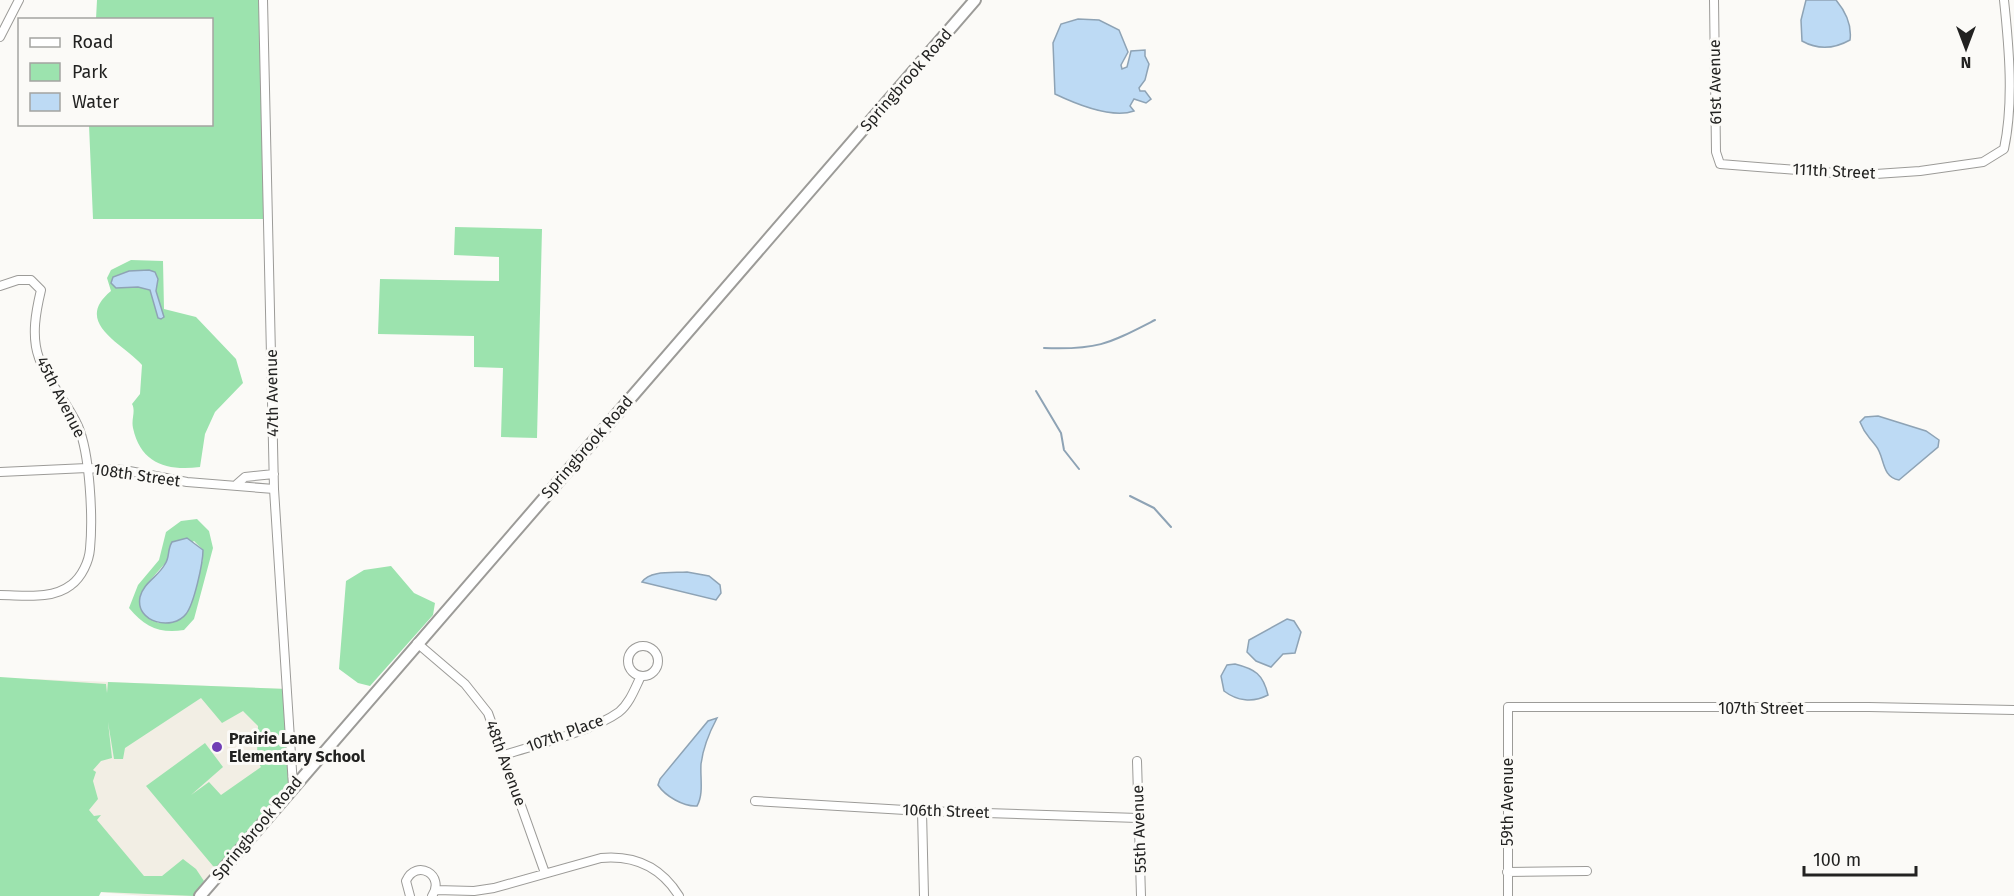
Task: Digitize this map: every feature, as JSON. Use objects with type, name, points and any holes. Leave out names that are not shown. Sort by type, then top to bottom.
[{"type":"street","points":[[0,37],[19,0]]},
{"type":"street","name":"47th Avenue","points":[[263,0],[274,489],[293,786]]},
{"type":"street","name":"Springbrook Road","points":[[200,896],[975,0]]},
{"type":"street","name":"61st Avenue","points":[[1714,0],[1716,152],[1720,164]]},
{"type":"street","name":"111th Street","points":[[1720,164],[1861,175],[1920,171],[1983,162],[2004,148],[2011,120],[2012,80],[2004,0]]},
{"type":"street","name":"45th Avenue","points":[[0,286],[18,280],[31,280],[41,290],[35,314],[39,357],[77,424],[84,442],[88,468]]},
{"type":"street","points":[[0,595],[46,596],[72,585],[85,568],[90,550],[88,468]]},
{"type":"street","name":"108th Street","points":[[0,472],[88,468],[124,470],[187,482],[237,484],[246,489],[274,489]]},
{"type":"street","name":"108th Street","points":[[237,484],[245,477],[274,474]]},
{"type":"street","name":"48th Avenue","points":[[417,643],[465,684],[488,713],[545,873]]},
{"type":"street","name":"107th Place","points":[[647,646],[656,652],[657,666],[651,674],[641,676],[629,667],[628,657],[633,649],[647,646]]},
{"type":"street","name":"107th Place","points":[[504,755],[596,723],[619,712],[629,701],[641,676]]},
{"type":"street","name":"107th Street","points":[[1508,707],[1869,707],[2014,710]]},
{"type":"street","name":"59th Avenue","points":[[1508,707],[1508,896]]},
{"type":"street","name":"55th Avenue","points":[[1137,761],[1141,896]]},
{"type":"street","name":"106th Street","points":[[755,801],[922,811],[1138,818]]},
{"type":"street","points":[[922,811],[924,896]]},
{"type":"street","points":[[410,896],[406,881],[416,870],[430,872],[436,880],[434,893],[474,891],[615,856],[653,867],[679,896]]},
{"type":"street","points":[[1507,872],[1587,871]]},
{"type":"shaded area","points":[[34,679],[287,689],[293,786],[200,896],[145,896],[37,887],[0,722],[27,720]]},
{"type":"green space","points":[[97,0],[263,0],[268,219],[93,219],[89,126],[213,126],[213,18],[96,18]]},
{"type":"green space","points":[[455,227],[542,229],[537,438],[501,437],[503,368],[474,367],[474,336],[378,334],[380,279],[499,281],[499,257],[454,255]]},
{"type":"green space","points":[[131,260],[163,261],[164,309],[196,317],[236,359],[243,383],[215,412],[205,434],[200,467],[166,466],[149,457],[137,440],[133,425],[132,404],[140,394],[142,365],[105,332],[99,323],[97,313],[100,303],[111,291],[107,278],[111,270]]},
{"type":"green space","points":[[197,519],[209,531],[213,548],[194,619],[184,630],[160,630],[141,620],[129,608],[138,585],[159,560],[166,532],[181,521]],"holes":[[[194,541],[203,550],[203,559],[187,613],[159,623],[148,618],[142,611],[146,585],[168,560]]]},
{"type":"green space","points":[[391,566],[414,593],[435,603],[433,615],[370,686],[358,683],[339,669],[346,581],[364,570]]},
{"type":"green space","points":[[0,677],[106,684],[107,693],[108,682],[287,689],[293,786],[219,869],[213,866],[146,786],[205,743],[223,767],[191,795],[209,782],[221,795],[261,767],[254,757],[257,754],[258,726],[243,711],[222,723],[201,698],[125,748],[123,759],[114,759],[108,722],[112,758],[101,761],[93,770],[96,772],[93,781],[98,799],[89,810],[94,816],[101,815],[97,820],[144,876],[162,876],[183,859],[196,869],[204,881],[194,896],[101,892],[99,896],[0,896]]},
{"type":"water","points":[[1806,0],[1836,0],[1848,19],[1850,40],[1826,47],[1814,46],[1802,41],[1801,20]]},
{"type":"water","points":[[1078,19],[1099,20],[1119,30],[1128,52],[1121,65],[1122,69],[1127,67],[1131,51],[1145,50],[1149,64],[1145,80],[1139,88],[1140,91],[1145,91],[1151,99],[1146,103],[1134,99],[1130,106],[1134,111],[1115,113],[1083,106],[1055,94],[1053,43],[1061,24]]},
{"type":"water","points":[[129,271],[155,272],[158,279],[156,291],[164,317],[161,319],[158,318],[150,290],[138,287],[116,288],[111,283],[113,277]]},
{"type":"water","points":[[1878,416],[1926,431],[1939,440],[1938,447],[1899,480],[1893,478],[1886,471],[1879,450],[1860,422],[1865,417]]},
{"type":"water","points":[[187,538],[203,550],[200,573],[192,602],[186,614],[180,619],[173,622],[156,622],[143,613],[140,597],[168,559],[172,542]]},
{"type":"water","points":[[687,572],[709,576],[720,585],[721,593],[716,600],[642,582],[656,574]]},
{"type":"water","points":[[1287,619],[1294,621],[1301,632],[1295,653],[1283,654],[1271,667],[1256,661],[1247,652],[1249,640]]},
{"type":"water","points":[[1235,664],[1248,668],[1261,677],[1268,695],[1245,700],[1224,691],[1221,676],[1227,665]]},
{"type":"water","points":[[717,718],[703,752],[701,791],[697,806],[681,803],[661,789],[658,785],[660,779],[708,721]]},
{"type":"waterway","points":[[1044,348],[1078,348],[1102,344],[1155,320]]},
{"type":"waterway","points":[[1036,391],[1061,433],[1064,450],[1079,469]]},
{"type":"waterway","points":[[1130,496],[1154,508],[1171,527]]},
{"type":"place","name":"Prairie Lane Elementary School","points":[[217,747]]}]
